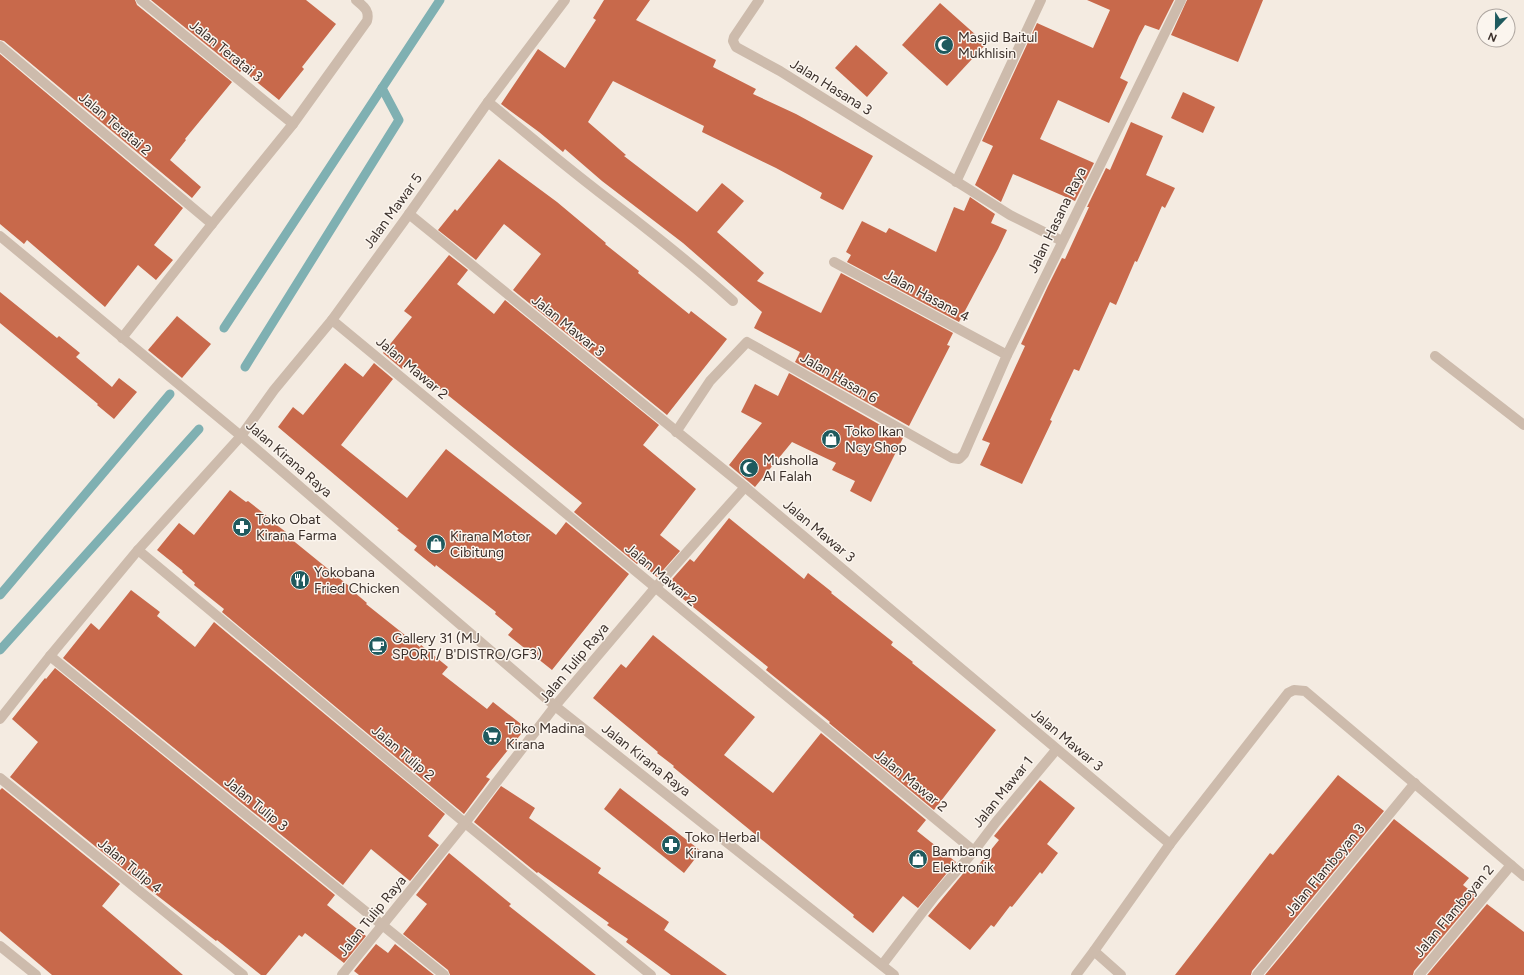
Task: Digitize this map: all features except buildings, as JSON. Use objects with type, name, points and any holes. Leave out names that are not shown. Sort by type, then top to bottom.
[{"type":"street","name":"Jalan Teratai 3","points":[[141,0],[293,124]]},
{"type":"street","points":[[122,338],[293,124],[367,21],[369,15],[366,9],[356,0]]},
{"type":"street","name":"Jalan Mawar 5","points":[[0,718],[138,550],[241,436],[274,390],[332,320],[488,102],[565,0]]},
{"type":"street","name":"Jalan Hasana 3","points":[[759,0],[734,37],[733,42],[736,47],[780,71],[1010,215],[1062,241]]},
{"type":"street","points":[[956,182],[1041,0]]},
{"type":"street","name":"Jalan Hasana Raya","points":[[964,454],[1006,355],[1181,0]]},
{"type":"street","name":"Jalan Teratai 2","points":[[0,46],[212,224]]},
{"type":"street","points":[[488,102],[598,191],[667,244],[733,301]]},
{"type":"street","name":"Jalan Mawar 3","points":[[409,214],[744,487],[1170,844]]},
{"type":"street","name":"Jalan Kirana Raya","points":[[0,236],[241,436],[555,706],[894,975]]},
{"type":"street","name":"Jalan Hasana 4","points":[[834,262],[1006,355]]},
{"type":"street","name":"Jalan Mawar 2","points":[[332,320],[974,851]]},
{"type":"street","name":"Jalan Hasan 6","points":[[676,432],[710,381],[748,342],[952,458],[959,459],[964,454]]},
{"type":"street","points":[[1435,356],[1524,424]]},
{"type":"street","name":"Jalan Tulip Raya","points":[[342,975],[465,823],[555,706],[655,588],[744,487]]},
{"type":"street","name":"Jalan Tulip 2","points":[[138,550],[465,823],[651,975]]},
{"type":"street","name":"Jalan Tulip 3","points":[[50,656],[444,975]]},
{"type":"street","points":[[1076,975],[1094,952],[1170,844],[1288,693],[1294,690],[1305,691],[1524,876]]},
{"type":"street","name":"Jalan Mawar 1","points":[[882,965],[934,898],[1056,750]]},
{"type":"street","name":"Jalan Tulip 4","points":[[0,778],[243,975]]},
{"type":"street","name":"Jalan Flamboyan 3","points":[[1257,975],[1415,784]]},
{"type":"street","name":"Jalan Flamboyan 2","points":[[1420,975],[1511,865]]},
{"type":"street","points":[[0,946],[36,975]]},
{"type":"street","points":[[1094,952],[1121,975]]},
{"type":"waterway","points":[[224,328],[440,0]]},
{"type":"waterway","points":[[245,367],[399,120],[382,88]]},
{"type":"waterway","points":[[0,595],[170,394]]},
{"type":"waterway","points":[[0,650],[199,429]]},
{"type":"place","name":"Masjid Baitul Mukhlisin","points":[[944,45]]},
{"type":"place","name":"Toko Ikan Ncy Shop","points":[[831,439]]},
{"type":"place","name":"Musholla Al Falah","points":[[749,468]]},
{"type":"place","name":"Toko Obat Kirana Farma","points":[[242,527]]},
{"type":"place","name":"Kirana Motor Cibitung","points":[[436,544]]},
{"type":"place","name":"Yokobana Fried Chicken","points":[[300,580]]},
{"type":"place","name":"Gallery 31 (MJ SPORT/ B'DISTRO/GF3)","points":[[378,646]]},
{"type":"place","name":"Toko Madina Kirana","points":[[492,736]]},
{"type":"place","name":"Toko Herbal Kirana","points":[[671,845]]},
{"type":"place","name":"Bambang Elektronik","points":[[918,859]]}]
